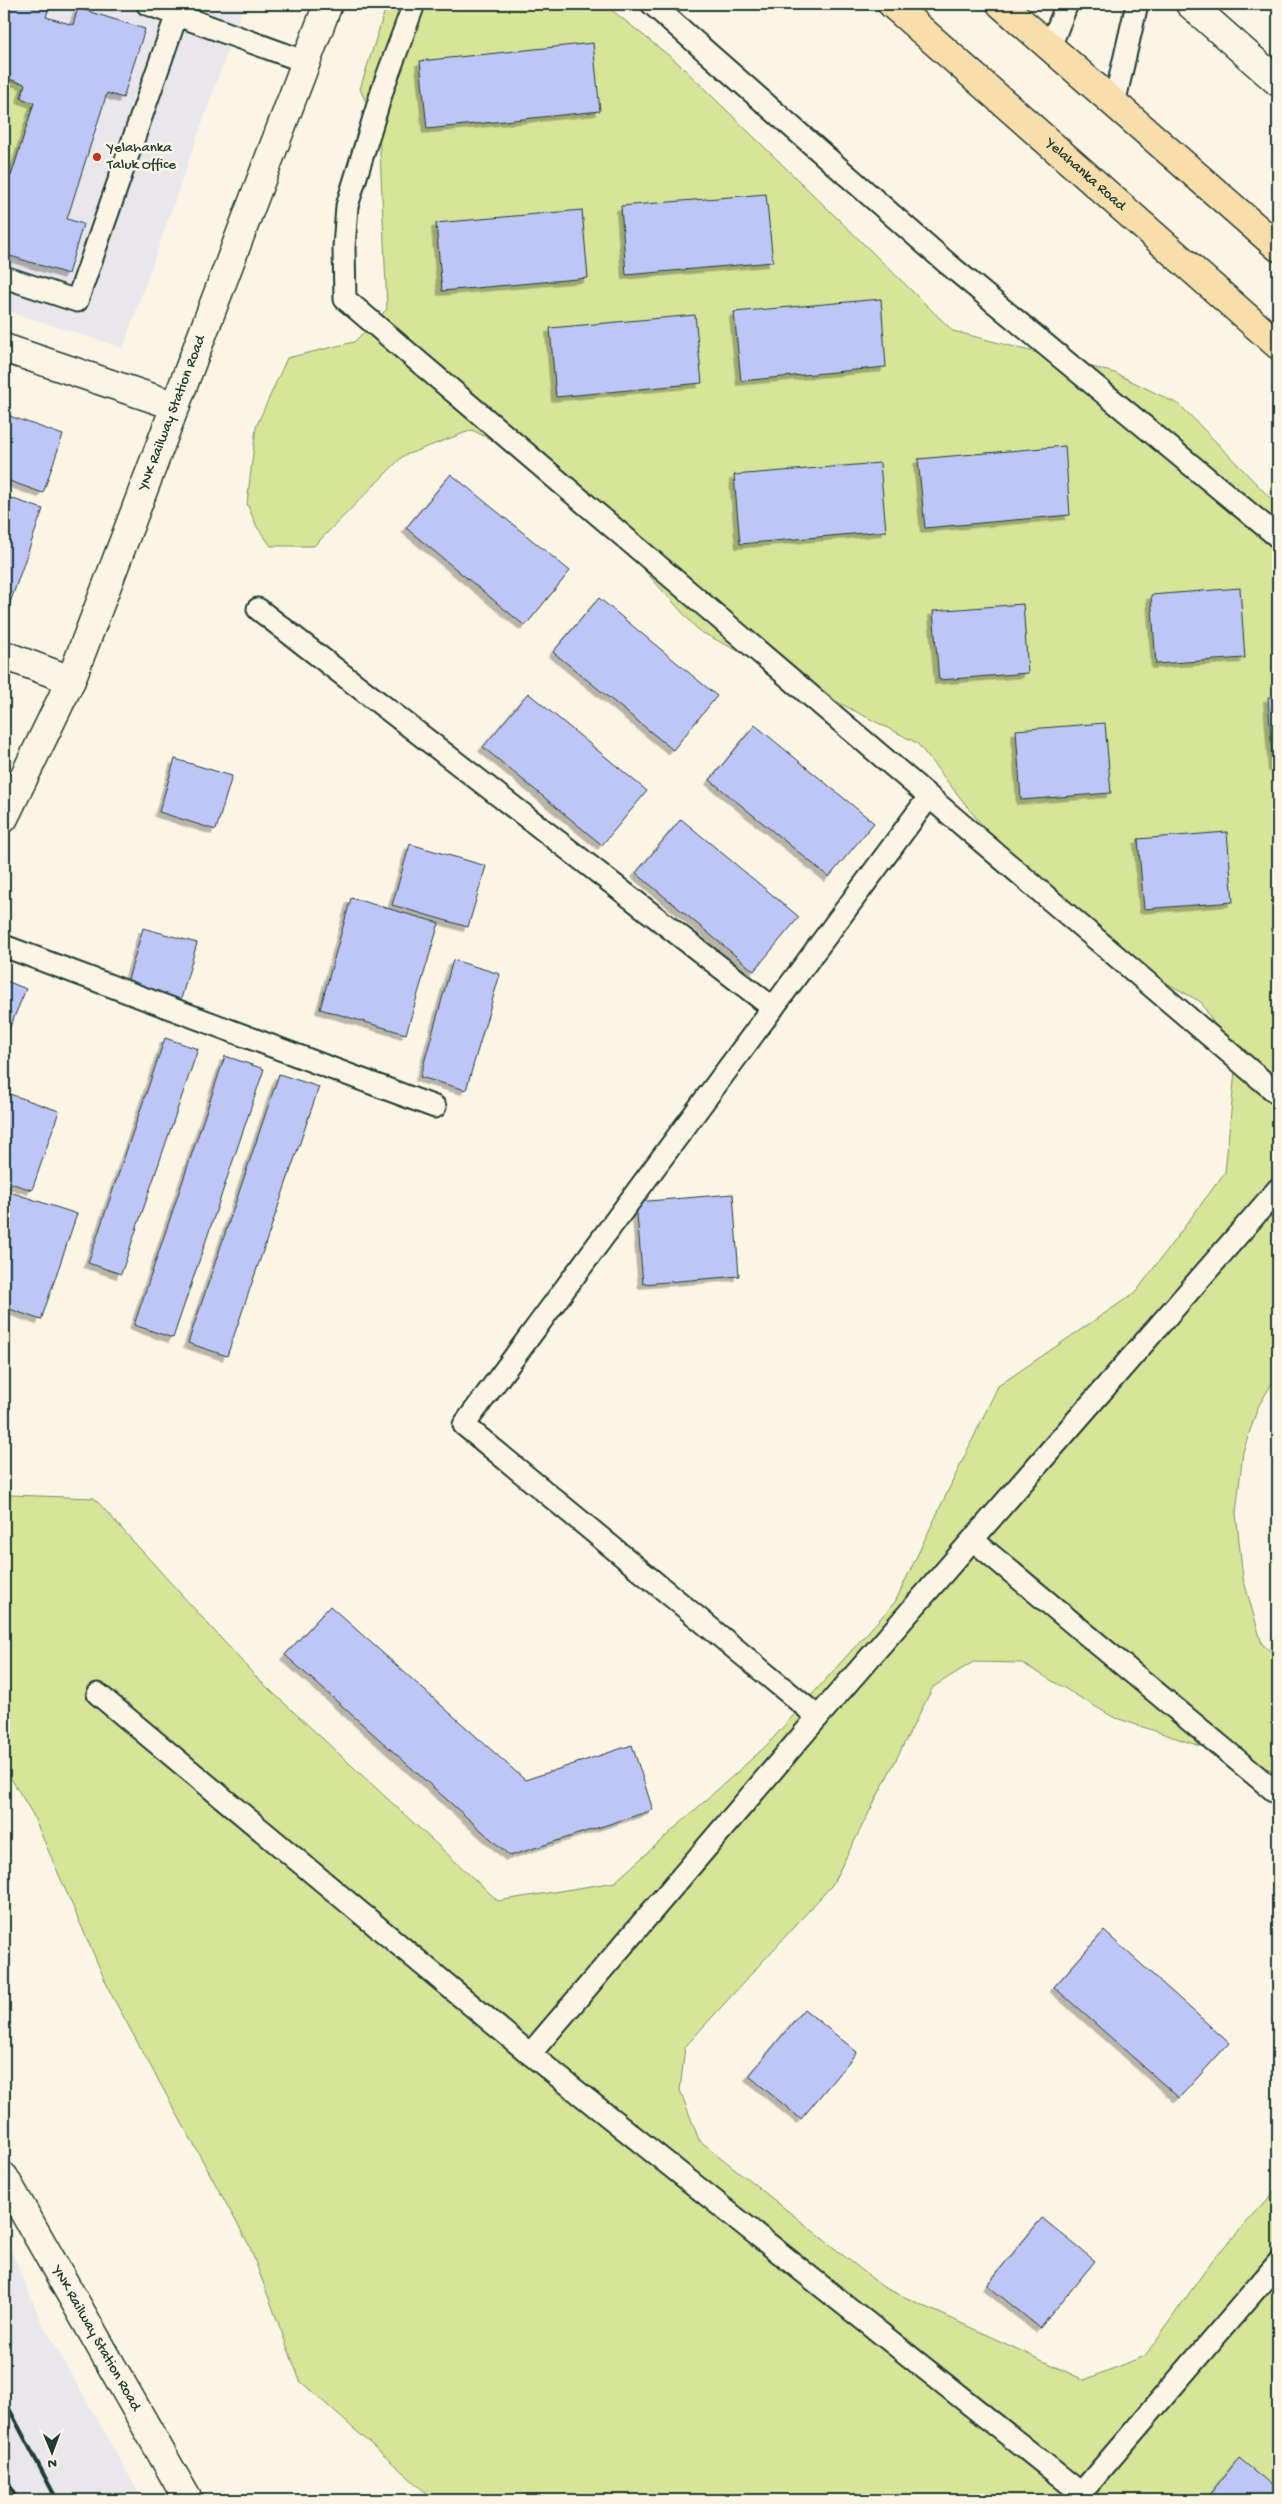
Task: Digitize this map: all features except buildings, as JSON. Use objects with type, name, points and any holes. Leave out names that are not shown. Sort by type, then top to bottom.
[{"type":"main road","name":"Yelahanka Road","points":[[892,4],[1278,345]]},
{"type":"main road","points":[[1001,4],[1278,247]]},
{"type":"street","name":"YNK Railway Station Road","points":[[4,818],[72,680],[328,4]]},
{"type":"street","points":[[1190,4],[1278,82]]},
{"type":"street","points":[[4,348],[176,406]]},
{"type":"street","points":[[4,655],[72,680]]},
{"type":"street","name":"YNK Railway Station Road","points":[[4,2177],[188,2500]]},
{"type":"lane","points":[[147,4],[175,9],[306,62]]},
{"type":"lane","points":[[414,4],[384,85],[347,206],[344,248],[345,299],[1278,1094]]},
{"type":"lane","points":[[652,4],[948,264],[1278,537]]},
{"type":"lane","points":[[1050,47],[1067,4]]},
{"type":"lane","points":[[1114,104],[1137,4]]},
{"type":"lane","points":[[4,277],[77,301],[175,9]]},
{"type":"lane","points":[[258,609],[773,1008]]},
{"type":"lane","points":[[818,1717],[464,1425],[929,797]]},
{"type":"lane","points":[[4,946],[434,1107]]},
{"type":"lane","points":[[530,2054],[818,1717],[1278,1189]]},
{"type":"lane","points":[[973,1540],[1278,1794]]},
{"type":"lane","points":[[98,1694],[530,2054],[1081,2493],[1278,2263]]},
{"type":"shaded area","name":"Yelahanka Taluk Office","points":[[4,4],[244,4],[123,348],[4,310]]},
{"type":"shaded area","points":[[4,2233],[41,2321],[143,2500],[4,2500]]},
{"type":"green space","points":[[387,4],[604,4],[677,62],[953,331],[1115,373],[1180,405],[1278,506],[1278,1373],[1258,1407],[1243,1452],[1236,1513],[1243,1578],[1262,1644],[1278,1657],[1278,1772],[1113,1717],[1022,1663],[973,1662],[933,1687],[832,1885],[685,2047],[680,2090],[699,2140],[883,2287],[1084,2380],[1145,2356],[1214,2258],[1278,2188],[1278,2500],[434,2500],[300,2381],[249,2245],[111,1994],[32,1813],[4,1767],[4,1498],[11,1495],[94,1498],[256,1677],[498,1901],[615,1882],[766,1746],[895,1602],[998,1386],[1136,1292],[1225,1172],[1236,1061],[1201,1002],[1060,924],[917,743],[699,631],[556,472],[472,430],[403,456],[314,546],[271,546],[257,527],[247,504],[256,427],[287,358],[354,342],[387,309],[379,130],[360,89]]},
{"type":"green space","points":[[5,78],[25,84],[21,98],[34,103],[11,176],[4,174]]},
{"type":"railway","points":[[4,2399],[57,2500]]},
{"type":"railway","points":[[4,2472],[17,2500]]},
{"type":"place","name":"Yelahanka Taluk Office","points":[[97,157]]}]
